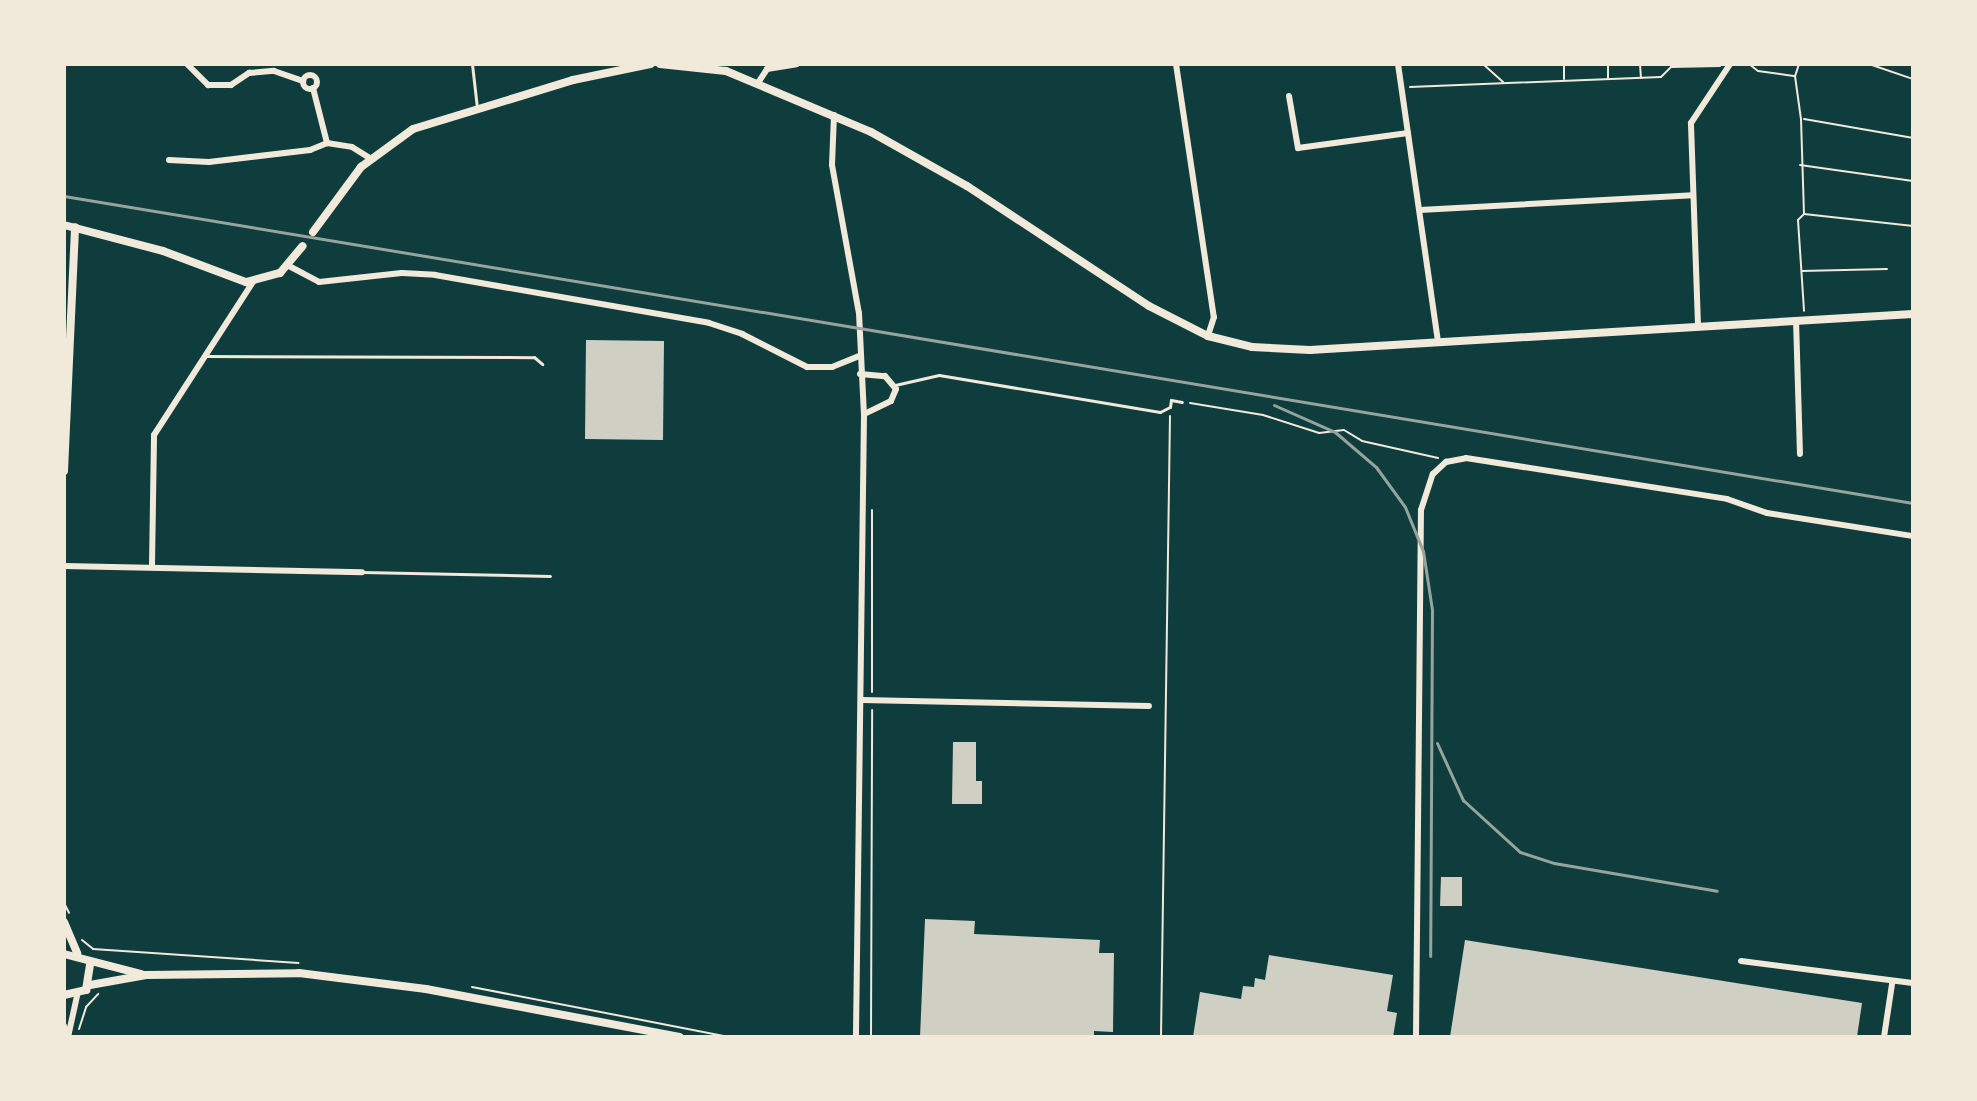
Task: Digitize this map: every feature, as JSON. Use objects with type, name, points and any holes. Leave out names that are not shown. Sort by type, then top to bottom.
[{"type":"street","points":[[187,64],[208,85],[231,85],[249,73],[274,71],[303,81],[313,88],[327,143]]},
{"type":"street","points":[[312,64],[311,75],[317,83],[313,88]]},
{"type":"street","points":[[313,232],[341,189],[371,159],[413,129],[477,108],[650,64]]},
{"type":"street","points":[[660,64],[712,66],[834,115],[941,170],[1149,306],[1208,336],[1297,350],[1913,314]]},
{"type":"street","points":[[758,83],[767,69],[797,64]]},
{"type":"street","points":[[1176,64],[1214,317],[1208,336]]},
{"type":"street","points":[[1398,64],[1438,342]]},
{"type":"street","points":[[1698,325],[1691,123],[1730,65]]},
{"type":"street","points":[[303,81],[311,75]]},
{"type":"street","points":[[1289,96],[1298,148],[1408,133]]},
{"type":"street","points":[[834,115],[832,165],[854,275],[864,414],[856,1037]]},
{"type":"street","points":[[169,160],[209,162],[327,143],[352,147],[371,159]]},
{"type":"street","points":[[1420,210],[1693,195]]},
{"type":"street","points":[[64,225],[253,282]]},
{"type":"street","points":[[64,471],[66,273],[75,227]]},
{"type":"street","points":[[152,565],[154,435],[253,282],[289,266],[303,246]]},
{"type":"street","points":[[289,266],[319,282],[402,273],[435,275],[709,323],[742,334],[807,367],[832,367],[859,356]]},
{"type":"street","points":[[1800,454],[1801,320]]},
{"type":"street","points":[[860,374],[879,374],[895,385],[893,400],[864,414]]},
{"type":"street","points":[[1416,1037],[1421,510],[1433,474],[1446,462],[1466,458],[1719,498],[1767,513],[1913,536]]},
{"type":"street","points":[[64,566],[152,565],[362,572]]},
{"type":"street","points":[[862,700],[1149,706]]},
{"type":"street","points":[[64,922],[77,953],[90,964],[146,975]]},
{"type":"street","points":[[64,954],[77,953]]},
{"type":"street","points":[[1741,961],[1892,984],[1913,983]]},
{"type":"street","points":[[90,964],[90,985]]},
{"type":"street","points":[[66,1037],[77,996],[90,985],[146,975],[299,973],[363,980],[680,1037]]},
{"type":"street","points":[[1884,1037],[1892,984]]},
{"type":"street","points":[[64,995],[77,996]]},
{"type":"street","points":[[64,1026],[66,1037]]},
{"type":"lane","points":[[472,64],[477,108]]},
{"type":"lane","points":[[203,355],[534,357],[542,364]]},
{"type":"lane","points":[[895,385],[939,375],[1160,412],[1170,407],[1171,400],[1182,402]]},
{"type":"lane","points":[[362,572],[550,576]]},
{"type":"path","points":[[1483,64],[1505,84]]},
{"type":"path","points":[[1564,64],[1564,81]]},
{"type":"path","points":[[1608,64],[1608,79]]},
{"type":"path","points":[[1640,64],[1641,78]]},
{"type":"path","points":[[1749,64],[1758,71],[1795,76]]},
{"type":"path","points":[[1799,64],[1795,76],[1801,119],[1800,165],[1804,214],[1798,220],[1801,320]]},
{"type":"path","points":[[1869,64],[1913,79]]},
{"type":"path","points":[[1403,87],[1641,78],[1688,65],[1730,65]]},
{"type":"path","points":[[1801,119],[1913,138]]},
{"type":"path","points":[[1800,165],[1913,181]]},
{"type":"path","points":[[1804,214],[1913,226]]},
{"type":"path","points":[[1800,271],[1887,269]]},
{"type":"path","points":[[1182,402],[1263,415],[1319,433],[1344,430],[1362,441],[1446,462]]},
{"type":"path","points":[[1161,1037],[1170,407]]},
{"type":"path","points":[[871,1037],[872,499]]},
{"type":"path","points":[[75,1037],[86,1007],[101,992]]},
{"type":"building","points":[[586,340],[664,341],[663,440],[585,439]]},
{"type":"building","points":[[953,742],[976,742],[976,781],[982,781],[982,804],[952,804]]},
{"type":"building","points":[[1441,877],[1462,877],[1462,906],[1440,906]]},
{"type":"building","points":[[925,919],[975,921],[974,934],[1100,940],[1099,953],[1114,953],[1113,1032],[1094,1031],[1094,1037],[920,1037]]},
{"type":"building","points":[[1465,940],[1862,1003],[1857,1037],[1450,1037]]},
{"type":"building","points":[[1269,955],[1393,975],[1387,1011],[1397,1013],[1393,1037],[1193,1037],[1200,992],[1241,999],[1243,986],[1254,987],[1255,978],[1265,980]]},
{"type":"railway","points":[[64,196],[1913,503]]},
{"type":"railway","points":[[1274,405],[1335,432],[1376,467],[1405,507],[1423,551],[1432,610],[1430,956]]},
{"type":"railway","points":[[1437,743],[1463,800],[1520,852],[1554,863],[1717,891]]}]
